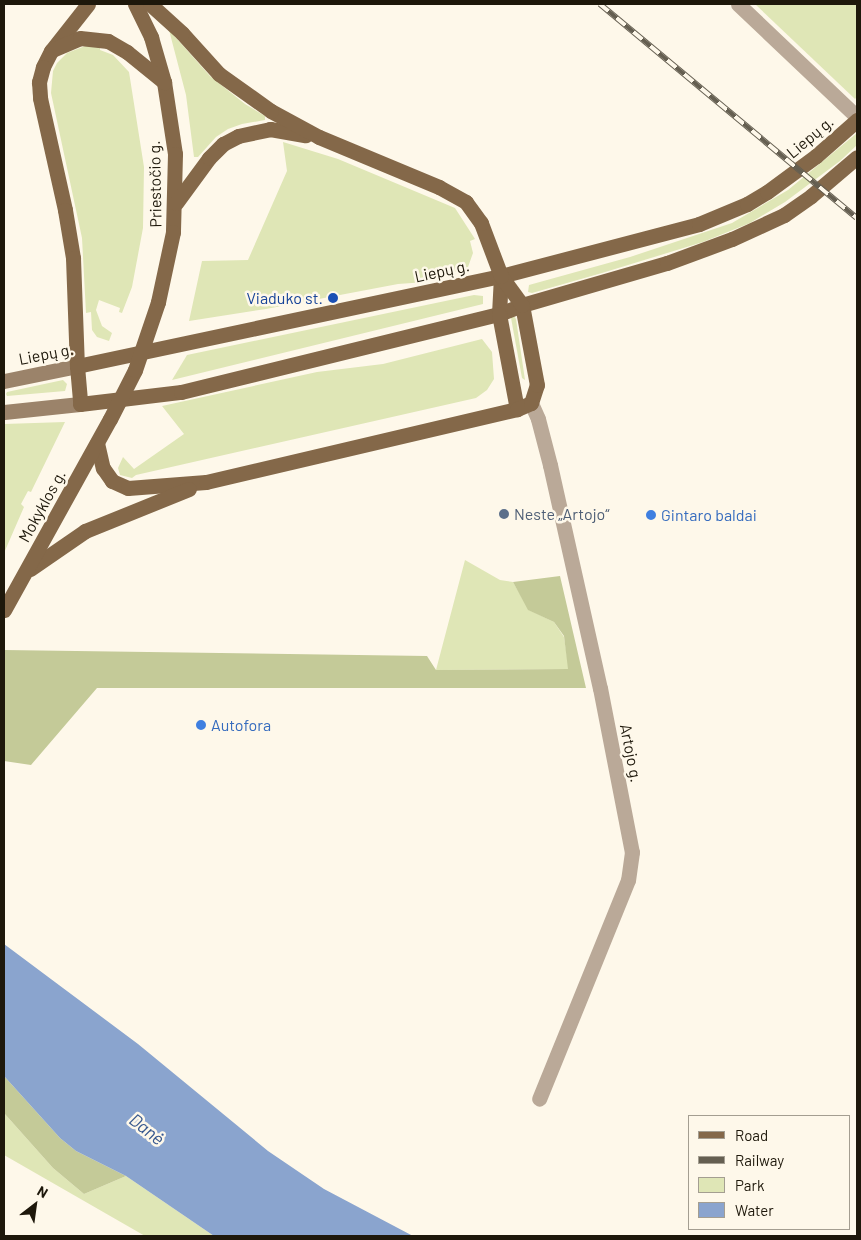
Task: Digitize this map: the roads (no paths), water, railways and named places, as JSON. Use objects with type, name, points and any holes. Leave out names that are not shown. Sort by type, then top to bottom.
[{"type":"main road","points":[[80,404],[73,258],[65,210],[40,98],[39,82],[43,67],[51,51],[88,4]]},
{"type":"main road","name":"Priestočio g.","points":[[110,419],[136,370],[158,302],[168,262],[176,202],[175,154],[164,82],[150,37],[134,4]]},
{"type":"main road","points":[[97,443],[103,468],[112,481],[128,488],[206,482],[517,409],[531,403],[537,385],[522,305],[501,276],[481,223],[466,202],[439,186],[319,137],[271,111],[219,74],[150,4]]},
{"type":"main road","points":[[51,51],[80,38],[108,42],[126,52],[164,82]]},
{"type":"main road","name":"Liepų g.","points":[[4,381],[501,276],[664,234],[724,215],[747,204],[791,175],[857,119]]},
{"type":"main road","points":[[176,202],[209,158],[223,144],[238,136],[270,129],[319,137]]},
{"type":"main road","points":[[4,412],[182,392],[499,314],[522,305],[667,262],[732,239],[784,215],[811,196],[857,157]]},
{"type":"main road","points":[[501,276],[499,314],[517,409]]},
{"type":"main road","name":"Mokyklos g.","points":[[4,610],[110,419]]},
{"type":"main road","points":[[26,572],[85,531],[206,482]]},
{"type":"street","points":[[738,4],[857,119]]},
{"type":"street","name":"Artojo g.","points":[[531,403],[538,420],[550,465],[600,688],[632,852],[628,880],[539,1099]]},
{"type":"water","name":"Danė","points":[[4,944],[138,1044],[268,1151],[324,1189],[413,1236],[214,1236],[126,1176],[76,1151],[60,1138],[4,1076]]},
{"type":"railway","points":[[600,4],[857,218]]},
{"type":"place","name":"Viaduko st.","points":[[333,298]]},
{"type":"place","name":"Neste „Artojo“","points":[[504,514]]},
{"type":"place","name":"Gintaro baldai","points":[[651,515]]},
{"type":"place","name":"Autofora","points":[[201,725]]}]
